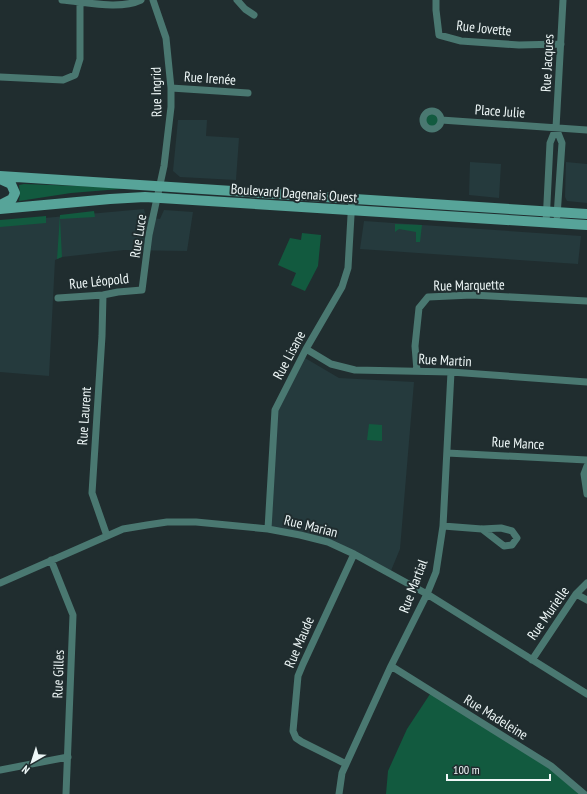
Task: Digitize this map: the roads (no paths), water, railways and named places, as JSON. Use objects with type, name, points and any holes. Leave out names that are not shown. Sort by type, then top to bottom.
[{"type":"main road","name":"Boulevard Dagenais Ouest","points":[[0,176],[587,214]]},
{"type":"main road","points":[[0,179],[11,184],[15,193],[12,200],[0,205]]},
{"type":"main road","name":"Boulevard Dagenais Ouest","points":[[0,209],[129,198],[158,198],[587,225]]},
{"type":"street","points":[[62,0],[116,5],[134,3],[141,0]]},
{"type":"street","name":"Rue Ingrid","points":[[153,0],[166,38],[171,88],[169,130],[160,186]]},
{"type":"street","points":[[237,0],[245,9],[254,14]]},
{"type":"street","name":"Rue Jovette","points":[[436,0],[439,35],[461,41],[519,45],[561,44]]},
{"type":"street","name":"Rue Jacques","points":[[546,223],[550,143],[556,128],[563,0]]},
{"type":"street","points":[[0,77],[63,80],[75,75],[80,59],[80,2]]},
{"type":"street","name":"Rue Irenée","points":[[171,88],[248,93]]},
{"type":"street","name":"Place Julie","points":[[441,120],[587,130]]},
{"type":"street","name":"Rue Jacques","points":[[556,128],[562,143],[557,224]]},
{"type":"street","name":"Rue Luce","points":[[142,290],[150,235],[160,186]]},
{"type":"street","name":"Rue Lisane","points":[[268,529],[274,410],[306,349],[342,287],[348,268],[352,198]]},
{"type":"street","name":"Rue Léopold","points":[[58,298],[103,295],[142,290]]},
{"type":"street","name":"Rue Laurent","points":[[103,295],[102,336],[92,494],[107,536]]},
{"type":"street","name":"Rue Marquette","points":[[417,371],[415,346],[418,308],[428,297],[472,295],[587,301]]},
{"type":"street","name":"Rue Martin","points":[[306,349],[331,364],[354,370],[451,372],[587,382]]},
{"type":"street","name":"Rue Martial","points":[[339,794],[342,773],[436,572],[443,526],[451,372]]},
{"type":"street","name":"Rue Mance","points":[[447,453],[587,460]]},
{"type":"street","points":[[587,466],[584,474],[587,494]]},
{"type":"street","name":"Rue Marian","points":[[0,583],[124,529],[167,522],[196,522],[268,529],[328,542],[354,554],[427,594],[587,694]]},
{"type":"street","points":[[443,526],[482,529]]},
{"type":"street","name":"Rue Maude","points":[[346,764],[302,742],[296,738],[293,731],[298,676],[354,554]]},
{"type":"street","name":"Rue Gilles","points":[[51,560],[73,615],[66,794]]},
{"type":"street","name":"Rue Murielle","points":[[532,660],[576,594],[587,583]]},
{"type":"street","points":[[576,594],[587,600]]},
{"type":"street","name":"Rue Madeleine","points":[[392,666],[551,766],[584,791]]},
{"type":"street","points":[[0,770],[68,757]]}]
